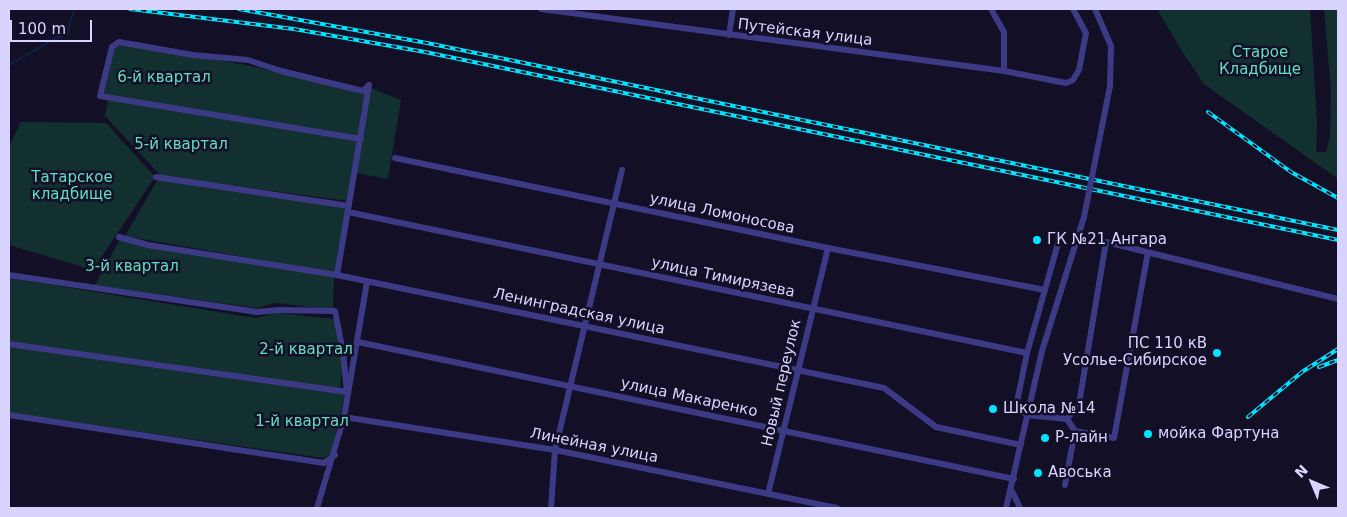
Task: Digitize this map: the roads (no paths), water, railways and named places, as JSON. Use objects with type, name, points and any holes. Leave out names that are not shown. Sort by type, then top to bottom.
[{"type":"street","name":"Путейская улица","points":[[542,9],[1004,71],[1066,83],[1073,80],[1080,70],[1086,33],[1073,9]]},
{"type":"street","points":[[729,35],[733,9]]},
{"type":"street","points":[[991,9],[1004,32],[1004,71]]},
{"type":"street","points":[[1006,508],[1012,491],[1027,415],[1052,313],[1084,217],[1110,86],[1111,46],[1095,9]]},
{"type":"street","points":[[337,275],[361,139],[369,85],[363,91],[281,72],[248,60],[193,56],[119,42],[112,47],[100,96],[361,139]]},
{"type":"street","name":"улица Ломоносова","points":[[395,158],[613,205],[1045,290]]},
{"type":"street","points":[[551,508],[555,450],[622,170]]},
{"type":"street","name":"улица Тимирязева","points":[[156,177],[348,209],[598,265],[1027,353]]},
{"type":"street","points":[[1061,233],[1027,353],[1017,402],[1019,410],[1027,415],[1067,419]]},
{"type":"street","name":"Ленинградская улица","points":[[119,237],[148,245],[337,275],[884,388],[936,427],[1021,445]]},
{"type":"street","points":[[1067,419],[1079,404],[1106,242],[1338,299]]},
{"type":"street","name":"Новый переулок","points":[[768,494],[828,248]]},
{"type":"street","points":[[1075,431],[1114,438],[1148,252]]},
{"type":"street","points":[[9,275],[257,312],[279,310],[335,311],[343,352],[347,392]]},
{"type":"street","points":[[317,508],[335,455],[344,417],[367,282]]},
{"type":"street","name":"улица Макаренко","points":[[358,342],[1014,479]]},
{"type":"street","points":[[9,344],[347,392]]},
{"type":"street","points":[[9,415],[324,463],[335,455]]},
{"type":"street","name":"Линейная улица","points":[[344,417],[555,450],[838,508]]},
{"type":"street","points":[[1065,485],[1075,431],[1067,419]]},
{"type":"street","points":[[1012,491],[1020,508]]},
{"type":"waterway","points":[[9,65],[54,39],[68,34],[75,9]]},
{"type":"railway","points":[[130,9],[294,29],[425,52],[1338,240]]},
{"type":"railway","points":[[239,9],[427,43],[1338,230]]},
{"type":"railway","points":[[1208,112],[1291,172],[1338,198]]},
{"type":"railway","points":[[1248,417],[1302,372],[1338,349]]},
{"type":"railway","points":[[1319,367],[1338,360]]},
{"type":"place","name":"ГК №21 Ангара","points":[[1037,240]]},
{"type":"place","name":"ПС 110 кВ Усолье-Сибирское","points":[[1217,353]]},
{"type":"place","name":"Школа №14","points":[[993,409]]},
{"type":"place","name":"мойка Фартуна","points":[[1148,434]]},
{"type":"place","name":"Р-лайн","points":[[1045,438]]},
{"type":"place","name":"Авоська","points":[[1038,473]]},
{"type":"park label","name":"Старое Кладбище","points":[[1260,62]]},
{"type":"park label","name":"6-й квартал","points":[[164,78]]},
{"type":"park label","name":"5-й квартал","points":[[181,145]]},
{"type":"park label","name":"Татарское кладбище","points":[[72,186]]},
{"type":"park label","name":"3-й квартал","points":[[132,267]]},
{"type":"park label","name":"2-й квартал","points":[[306,350]]},
{"type":"park label","name":"1-й квартал","points":[[302,422]]}]
